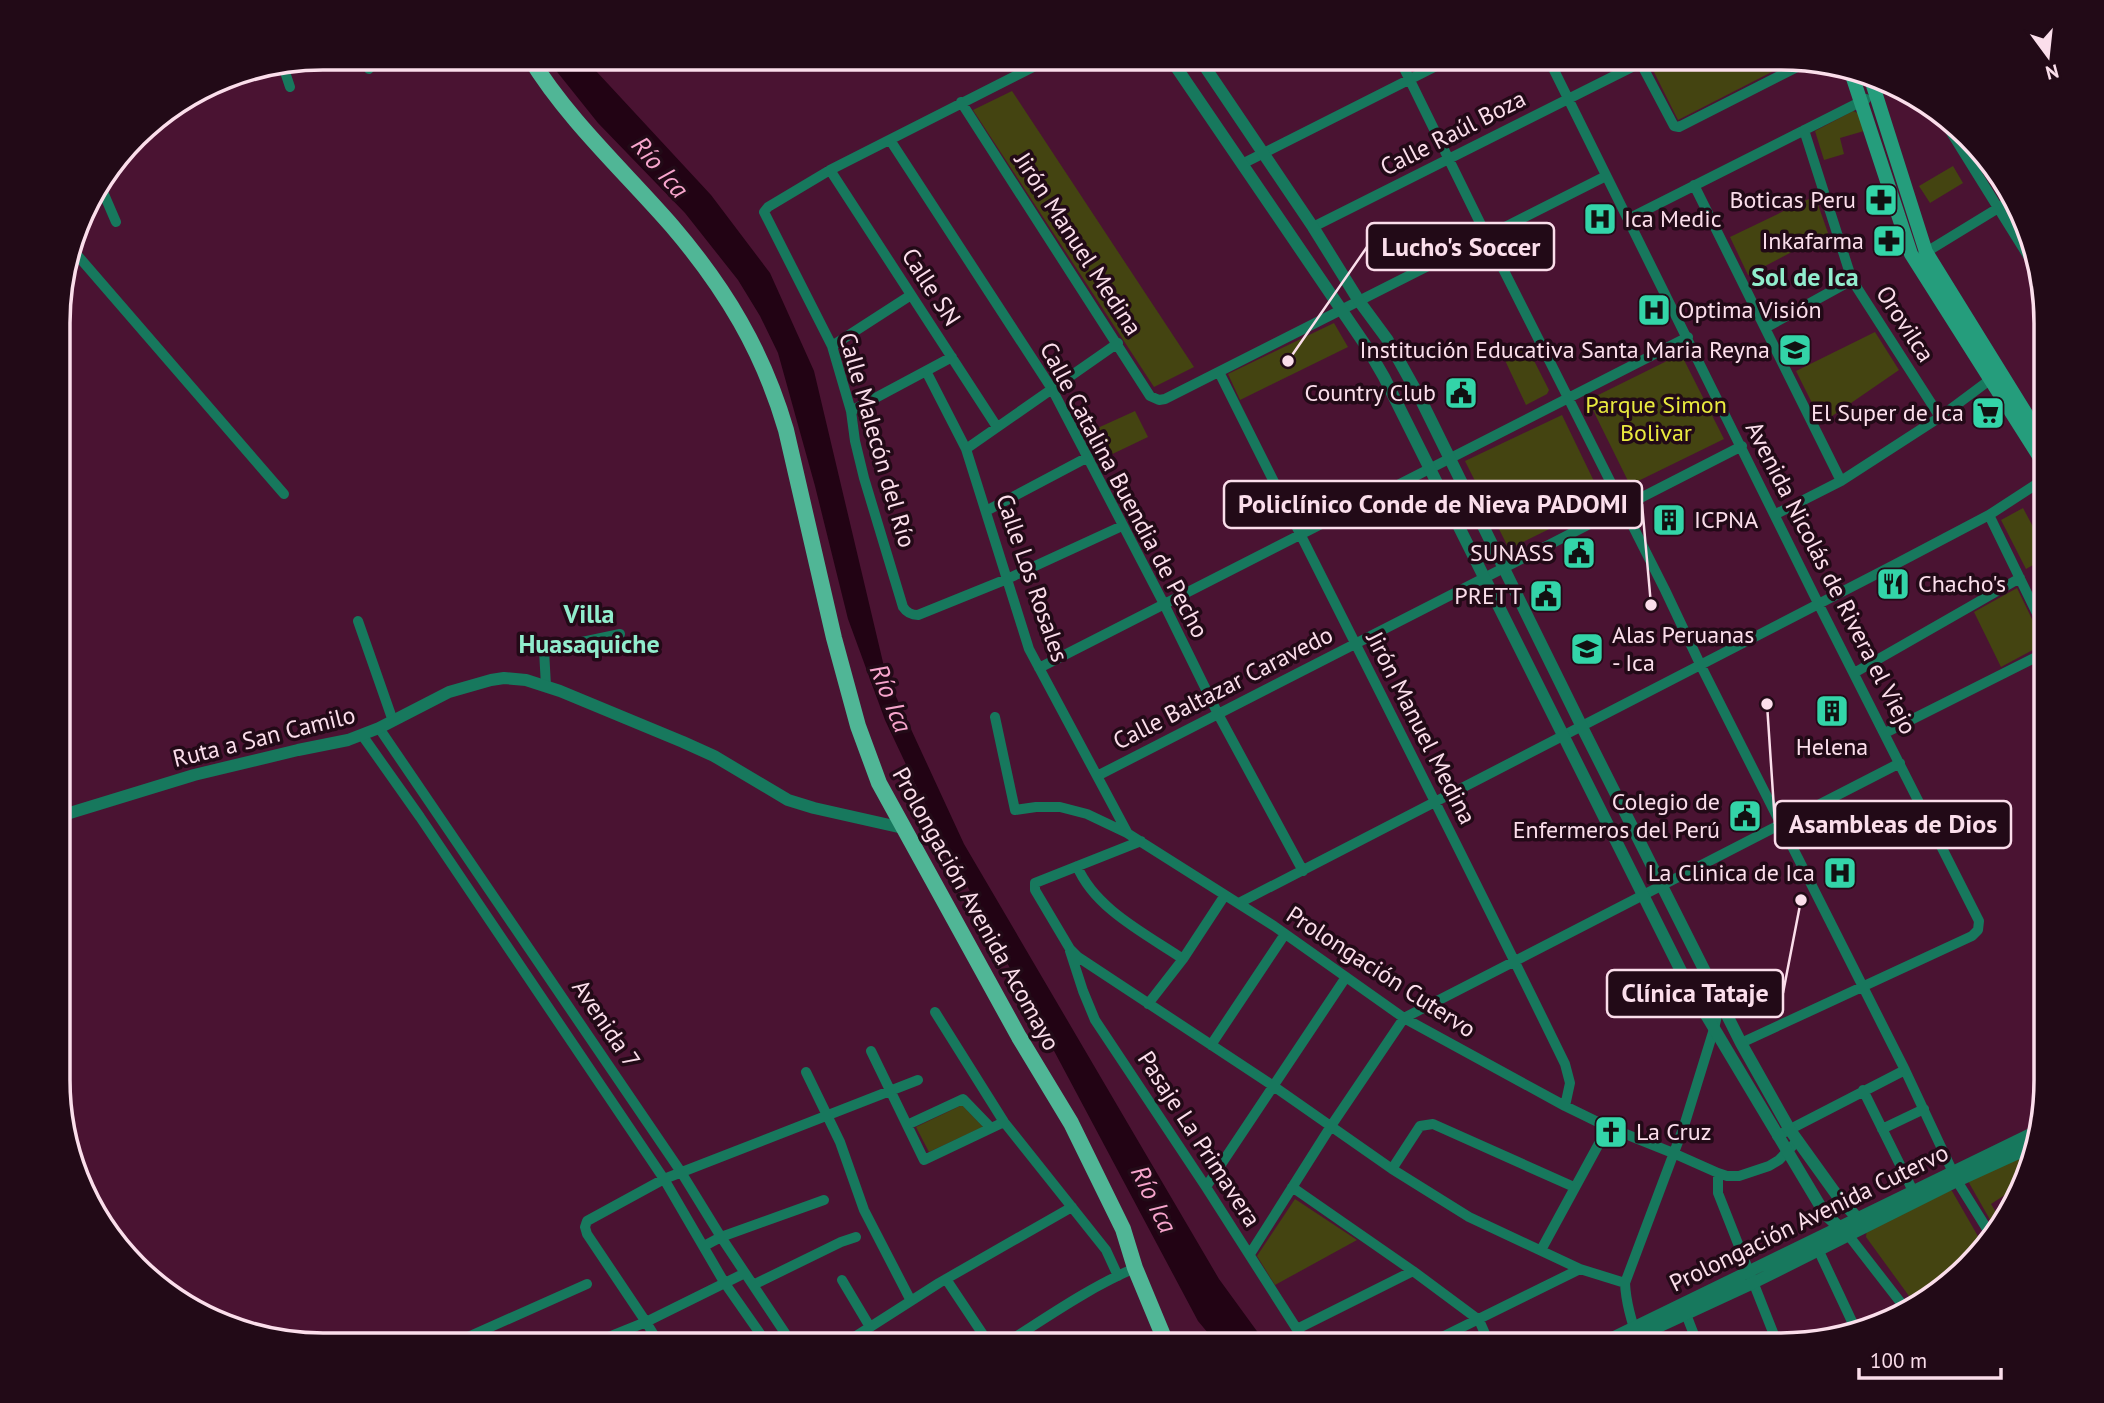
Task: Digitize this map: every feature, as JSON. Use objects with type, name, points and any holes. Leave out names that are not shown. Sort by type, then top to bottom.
[{"type":"main road","name":"Prolongación Avenida Acomayo","points":[[539,70],[573,115],[699,259],[736,313],[762,360],[786,430],[834,638],[858,726],[878,783],[1019,1037],[1071,1123],[1123,1229],[1135,1268],[1162,1333]]},
{"type":"main road","points":[[1854,81],[1920,256],[2034,448]]},
{"type":"main road","points":[[1874,87],[1920,256],[2034,428]]},
{"type":"street","points":[[830,170],[1027,70]]},
{"type":"street","points":[[1178,70],[1384,377],[1687,983],[1825,1214],[1845,1232],[1901,1303]]},
{"type":"street","points":[[1207,70],[1313,227],[1359,301],[1387,339],[1451,458],[1582,727],[1741,1043],[1790,1129],[1836,1194],[1858,1219]]},
{"type":"street","points":[[1405,70],[1665,590],[1700,666],[1863,985],[1957,1179],[1986,1228]]},
{"type":"street","points":[[1242,164],[1428,70]]},
{"type":"street","name":"Avenida Nicolás de Rivera el Viejo","points":[[1554,70],[1819,605],[1978,917],[1978,930],[1972,936],[1863,985]]},
{"type":"street","name":"Calle Raúl Boza","points":[[1313,227],[1621,70]]},
{"type":"street","points":[[1647,70],[1674,127],[1679,127],[1790,71]]},
{"type":"street","points":[[285,73],[290,87]]},
{"type":"street","points":[[1628,219],[1876,94]]},
{"type":"street","name":"Jirón Manuel Medina","points":[[961,102],[1150,396],[1159,400],[1165,399],[1219,372],[1569,1073],[1569,1093],[1565,1106]]},
{"type":"street","name":"Orovilca","points":[[1804,130],[1852,280],[1940,416]]},
{"type":"street","name":"Calle Catalina Buendia de Pecho","points":[[890,140],[1052,389],[1218,714],[1303,871]]},
{"type":"street","points":[[1957,141],[2022,246]]},
{"type":"street","name":"Calle Malecón del Río","points":[[830,170],[768,206],[764,212],[832,346],[851,411],[864,478],[903,607],[908,613],[918,615],[1007,579]]},
{"type":"street","name":"Calle SN","points":[[830,170],[997,427]]},
{"type":"street","points":[[1219,372],[1606,176]]},
{"type":"street","points":[[1694,185],[1841,481]]},
{"type":"street","points":[[104,195],[116,222]]},
{"type":"street","points":[[1920,256],[2005,204]]},
{"type":"street","points":[[79,257],[284,494]]},
{"type":"street","points":[[1765,328],[1852,280]]},
{"type":"street","points":[[832,346],[911,295]]},
{"type":"street","points":[[1039,668],[1688,337]]},
{"type":"street","points":[[966,449],[1118,343]]},
{"type":"street","points":[[851,411],[952,357]]},
{"type":"street","name":"Calle Los Rosales","points":[[926,371],[966,449],[1029,649],[1127,833]]},
{"type":"street","points":[[1776,514],[1841,481],[1991,379]]},
{"type":"street","name":"Calle Baltazar Caravedo","points":[[1097,776],[1742,446]]},
{"type":"street","points":[[986,510],[1088,457]]},
{"type":"street","points":[[1239,904],[1819,605],[1989,515],[2034,486]]},
{"type":"street","points":[[1989,515],[2034,607]]},
{"type":"street","points":[[1007,579],[1122,526]]},
{"type":"street","points":[[1854,673],[2020,578]]},
{"type":"street","points":[[358,621],[393,721]]},
{"type":"street","points":[[546,686],[544,650],[620,634]]},
{"type":"street","points":[[1885,733],[2034,658]]},
{"type":"street","name":"Ruta a San Camilo","points":[[70,813],[194,775],[348,740],[379,729],[437,697],[504,678],[526,680],[546,686],[714,756],[788,800],[903,828]]},
{"type":"street","name":"Prolongación Cutervo","points":[[995,717],[1013,808],[1060,807],[1087,814],[1127,833],[1285,934],[1404,1018],[1565,1106],[1717,1173],[1739,1176],[1758,1171],[1779,1160],[1798,1140]]},
{"type":"street","name":"Avenida 7","points":[[379,729],[681,1172],[785,1333]]},
{"type":"street","points":[[362,735],[664,1179],[724,1282],[760,1333]]},
{"type":"street","points":[[1250,1254],[1331,1126],[1404,1018],[1900,763]]},
{"type":"street","points":[[1141,841],[1037,881],[1034,885],[1070,950],[1088,965],[1272,1085],[1392,1169],[1469,1217],[1580,1269],[1625,1283]]},
{"type":"street","points":[[1077,866],[1083,879],[1108,907],[1183,959]]},
{"type":"street","points":[[1148,1004],[1183,959],[1225,895]]},
{"type":"street","points":[[1211,1045],[1285,934]]},
{"type":"street","name":"Pasaje La Primavera","points":[[1070,950],[1096,1020],[1300,1333]]},
{"type":"street","points":[[1206,1186],[1346,977]]},
{"type":"street","points":[[1741,1043],[1863,985]]},
{"type":"street","points":[[1639,1333],[1626,1300],[1625,1283],[1684,1126],[1720,1002]]},
{"type":"street","points":[[935,1012],[1004,1122],[1106,1250],[1118,1276]]},
{"type":"street","points":[[872,1051],[924,1160],[1004,1122]]},
{"type":"street","points":[[1777,1136],[1905,1070]]},
{"type":"street","points":[[806,1072],[840,1142],[864,1210],[911,1301]]},
{"type":"street","points":[[653,1333],[587,1234],[587,1221],[664,1179],[919,1080]]},
{"type":"street","points":[[1863,1090],[1913,1191]]},
{"type":"street","points":[[907,1125],[963,1099],[991,1128]]},
{"type":"street","points":[[1882,1129],[1924,1109]]},
{"type":"street","points":[[1392,1169],[1420,1126],[1433,1124],[1574,1187]]},
{"type":"street","points":[[1541,1250],[1608,1127]]},
{"type":"street","name":"Prolongación Avenida Cutervo","points":[[1845,1232],[1858,1219],[1913,1191],[1957,1179],[2027,1137]]},
{"type":"street","name":"Prolongación Avenida Cutervo","points":[[1639,1333],[1684,1308],[1816,1245],[2024,1150]]},
{"type":"street","points":[[1717,1173],[1718,1193],[1773,1333]]},
{"type":"street","points":[[1292,1187],[1479,1320],[1485,1333]]},
{"type":"street","points":[[704,1246],[721,1237],[824,1200]]},
{"type":"street","points":[[861,1333],[946,1279],[1072,1207]]},
{"type":"street","points":[[1825,1214],[1825,1225],[1816,1245],[1852,1323]]},
{"type":"street","points":[[753,1285],[856,1237]]},
{"type":"street","points":[[1022,1333],[1068,1304],[1135,1268]]},
{"type":"street","points":[[1451,1333],[1580,1269]]},
{"type":"street","points":[[1297,1329],[1413,1271]]},
{"type":"street","points":[[619,1333],[744,1273]]},
{"type":"street","points":[[946,1279],[982,1333]]},
{"type":"street","points":[[842,1280],[870,1327]]},
{"type":"street","points":[[477,1333],[587,1284]]},
{"type":"street","points":[[1684,1308],[1693,1333]]},
{"type":"green space","points":[[1653,70],[1776,70],[1678,120]]},
{"type":"green space","points":[[1012,91],[1194,367],[1154,387],[973,110]]},
{"type":"green space","points":[[1853,111],[1858,113],[1864,131],[1840,138],[1844,154],[1824,160],[1815,131]]},
{"type":"green space","points":[[1953,166],[1963,183],[1930,203],[1919,186]]},
{"type":"green space","points":[[1815,196],[1828,233],[1748,275],[1730,237]]},
{"type":"green space","points":[[1334,323],[1348,347],[1240,400],[1228,374]]},
{"type":"green space","points":[[1875,332],[1899,370],[1822,423],[1796,371]]},
{"type":"green space","points":[[1525,343],[1549,390],[1547,394],[1526,405],[1502,354]]},
{"type":"green space","name":"Parque Simon Bolivar","points":[[1681,354],[1724,439],[1630,485],[1588,400]]},
{"type":"green space","points":[[1135,411],[1148,437],[1104,458],[1091,431]]},
{"type":"green space","points":[[1562,415],[1604,502],[1509,549],[1465,461]]},
{"type":"green space","points":[[2023,508],[2034,529],[2034,565],[2026,569],[2001,520]]},
{"type":"green space","points":[[2017,588],[2034,623],[2034,649],[2001,667],[1974,612]]},
{"type":"green space","points":[[962,1105],[983,1127],[929,1152],[916,1127]]},
{"type":"green space","points":[[2023,1155],[2007,1193],[1991,1204],[1996,1213],[1991,1221],[1968,1181]]},
{"type":"green space","points":[[1945,1189],[1952,1191],[1979,1238],[1948,1270],[1910,1298],[1866,1237],[1867,1227]]},
{"type":"green space","points":[[1295,1199],[1357,1240],[1275,1285],[1257,1256]]},
{"type":"water","name":"Río Ica","points":[[556,70],[595,70],[711,195],[770,273],[814,371],[886,675],[964,844],[1219,1279],[1258,1333],[1208,1333],[1198,1321],[919,792],[885,720],[848,619],[778,353],[760,316],[738,280],[685,213],[598,123]]},
{"type":"place","name":"Boticas Peru","points":[[1881,200]]},
{"type":"place","name":"Ica Medic","points":[[1600,219]]},
{"type":"place","name":"Inkafarma","points":[[1889,241]]},
{"type":"place","name":"Optima Visión","points":[[1654,310]]},
{"type":"place","name":"Institución Educativa Santa Maria Reyna","points":[[1795,350]]},
{"type":"place","name":"Lucho's Soccer","points":[[1288,361]]},
{"type":"place","name":"Country Club","points":[[1461,393]]},
{"type":"place","name":"El Super de Ica","points":[[1988,413]]},
{"type":"place","name":"ICPNA","points":[[1669,520]]},
{"type":"place","name":"SUNASS","points":[[1579,553]]},
{"type":"place","name":"Chacho's","points":[[1893,584]]},
{"type":"place","name":"PRETT","points":[[1546,596]]},
{"type":"place","name":"Policlínico Conde de Nieva PADOMI","points":[[1651,605]]},
{"type":"place","name":"Alas Peruanas - Ica","points":[[1587,649]]},
{"type":"place","name":"Asambleas de Dios","points":[[1767,704]]},
{"type":"place","name":"Helena","points":[[1832,711]]},
{"type":"place","name":"Colegio de Enfermeros del Perú","points":[[1745,816]]},
{"type":"place","name":"La Clinica de Ica","points":[[1840,873]]},
{"type":"place","name":"Clínica Tataje","points":[[1801,900]]},
{"type":"place","name":"La Cruz","points":[[1611,1132]]},
{"type":"district","name":"Sol de Ica","points":[[1805,277]]},
{"type":"district","name":"Villa Huasaquiche","points":[[589,629]]}]
